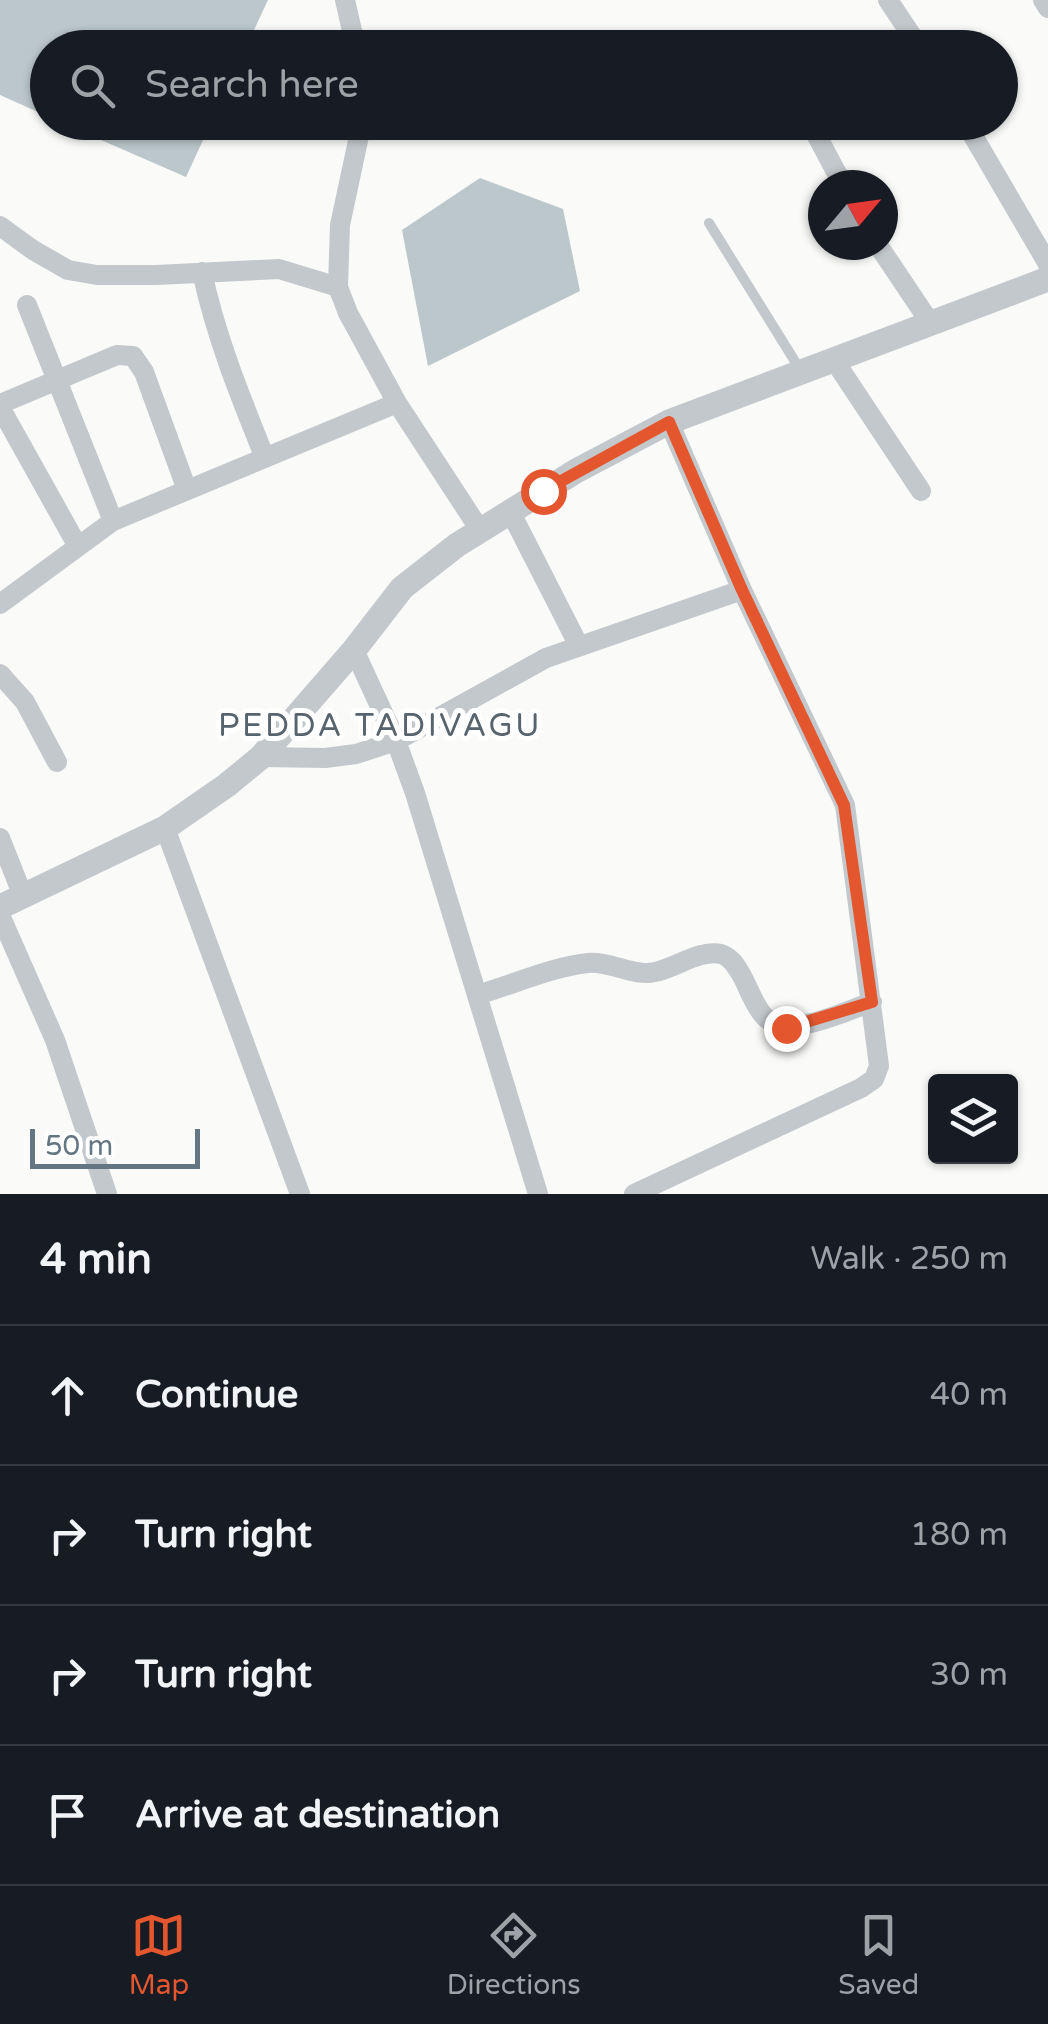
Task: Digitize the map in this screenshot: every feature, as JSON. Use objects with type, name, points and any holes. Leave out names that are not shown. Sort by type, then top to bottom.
[{"type":"street","points":[[345,0],[352,30]]},
{"type":"street","points":[[888,0],[908,30]]},
{"type":"street","points":[[1043,0],[1048,8]]},
{"type":"street","points":[[358,140],[340,225],[338,287],[397,403],[480,530]]},
{"type":"street","points":[[819,140],[836,170]]},
{"type":"street","points":[[975,140],[1048,264]]},
{"type":"street","points":[[0,226],[68,270],[97,275],[279,269],[338,287]]},
{"type":"street","points":[[888,260],[931,324]]},
{"type":"street","points":[[202,272],[226,364],[264,458]]},
{"type":"street","points":[[0,838],[11,901],[164,828],[261,758],[402,588],[510,511],[669,422],[1048,279]]},
{"type":"street","points":[[28,305],[113,521]]},
{"type":"street","points":[[77,544],[0,406],[117,355],[133,356],[144,372],[187,490]]},
{"type":"street","points":[[834,360],[921,492]]},
{"type":"street","points":[[0,604],[113,521],[397,403]]},
{"type":"street","points":[[634,1194],[861,1088],[874,1078],[880,1066],[844,805],[742,590],[669,422]]},
{"type":"street","points":[[510,511],[579,646]]},
{"type":"street","points":[[261,758],[326,758],[356,754],[396,741],[546,658],[742,590]]},
{"type":"street","points":[[354,650],[396,741],[538,1194]]},
{"type":"street","points":[[0,674],[25,702],[58,762]]},
{"type":"street","points":[[164,828],[300,1194]]},
{"type":"street","points":[[0,915],[56,1040],[108,1194]]},
{"type":"street","points":[[477,995],[584,963],[614,964],[652,973],[720,954],[740,971],[764,1016],[775,1025],[786,1028],[808,1023],[872,1002]]},
{"type":"lane","points":[[709,223],[802,372]]},
{"type":"shaded area","points":[[0,0],[268,0],[254,30],[30,30],[30,108],[0,95]]},
{"type":"shaded area","points":[[101,140],[203,140],[186,177]]},
{"type":"shaded area","points":[[480,178],[563,209],[580,291],[428,366],[402,230]]},
{"type":"district","name":"PEDDA TADIVAGU","points":[[380,726]]},
{"type":"route","points":[[543,491],[669,422],[742,590],[836,783],[849,824],[872,1002],[786,1028]]}]
